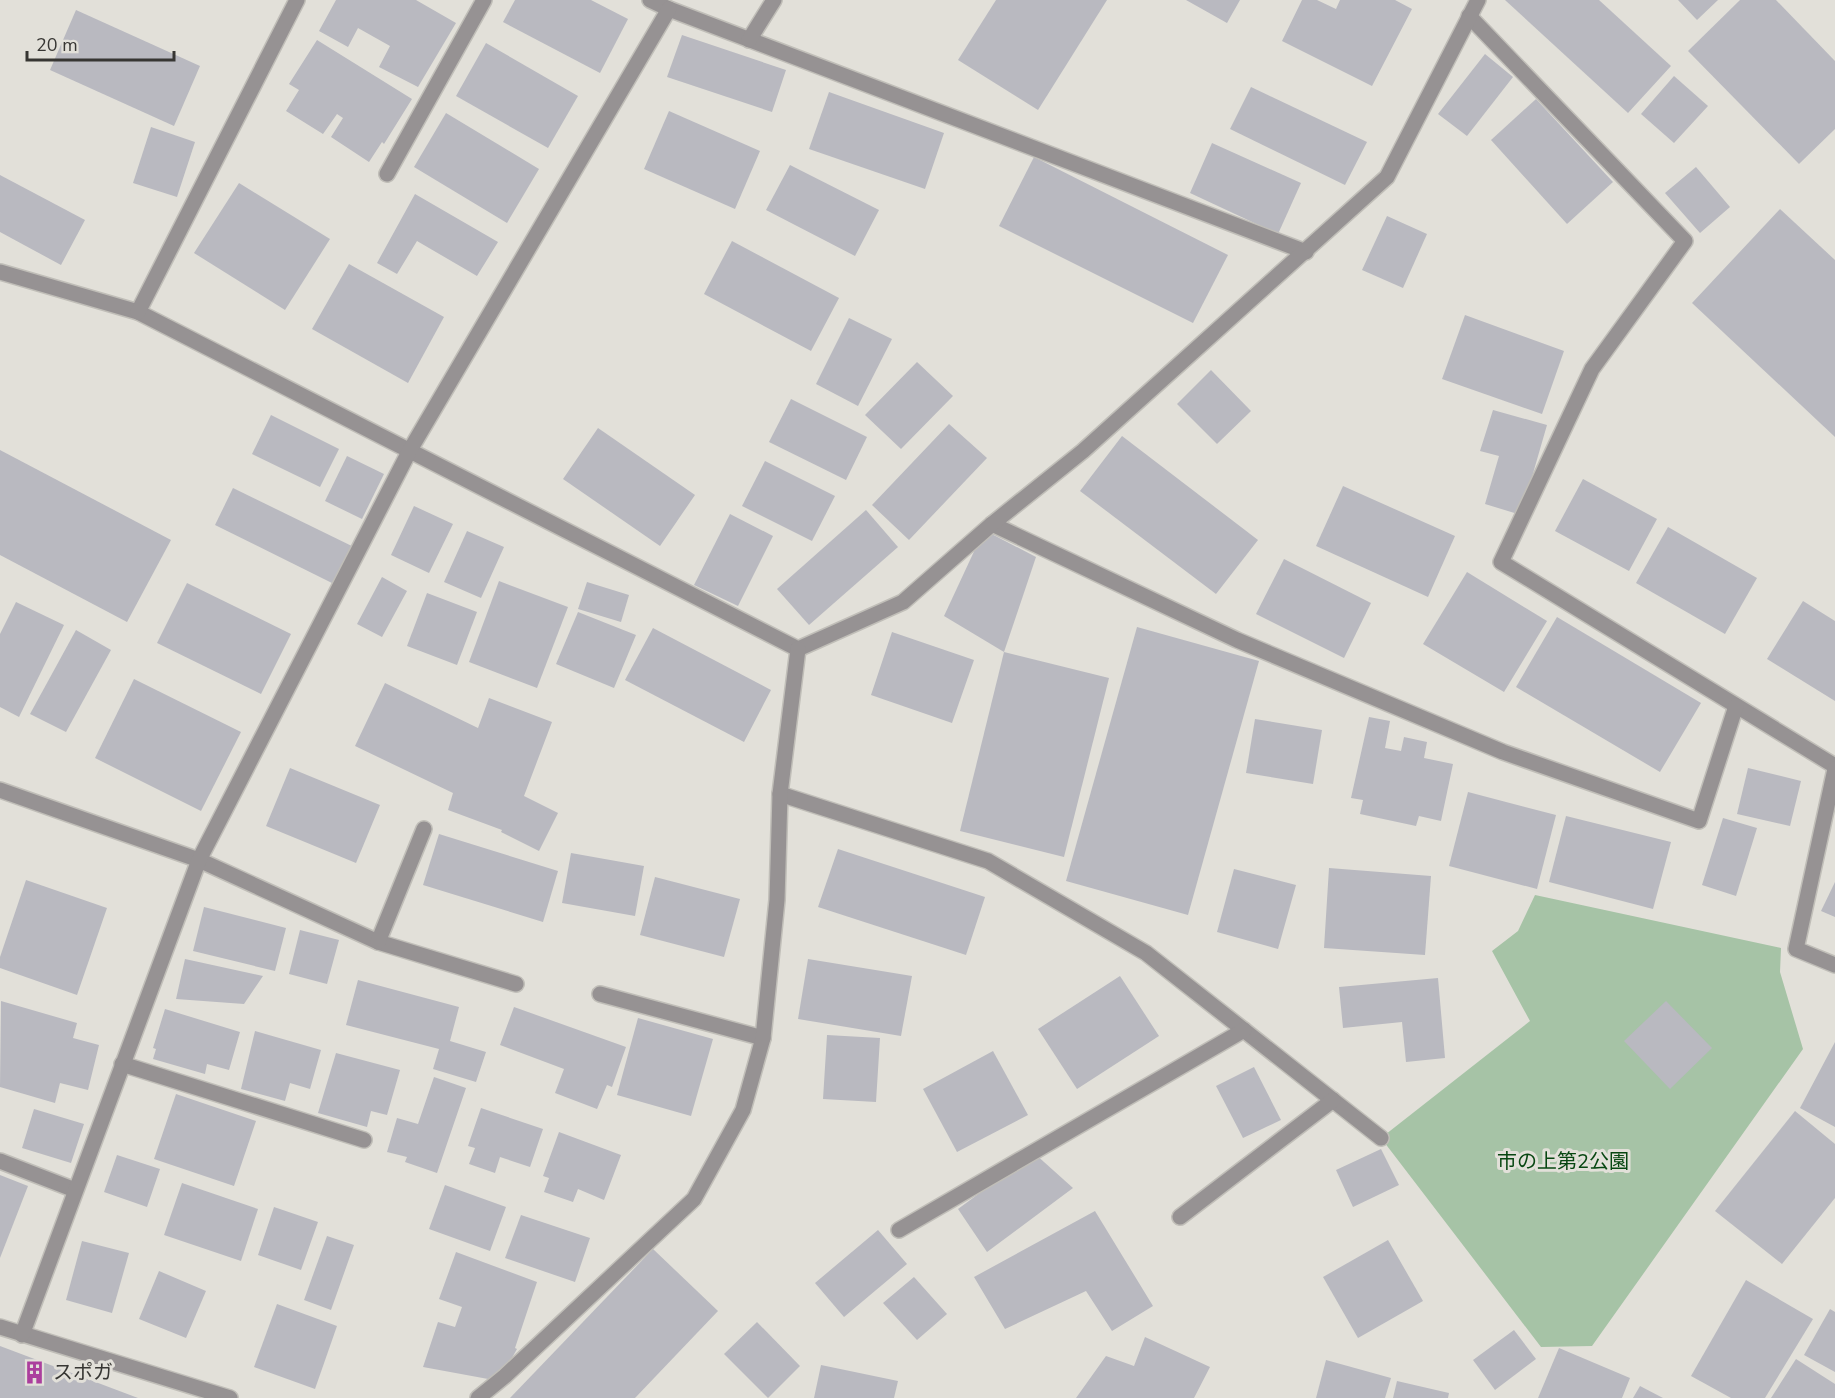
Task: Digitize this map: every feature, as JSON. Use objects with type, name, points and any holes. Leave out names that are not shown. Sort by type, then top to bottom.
[{"type":"street","points":[[138,312],[297,0]]},
{"type":"street","points":[[387,174],[484,0]]},
{"type":"street","points":[[650,0],[749,40],[1306,252]]},
{"type":"street","points":[[749,40],[774,0]]},
{"type":"street","points":[[798,649],[903,602],[992,524],[1083,450],[1387,177],[1478,0]]},
{"type":"street","points":[[22,1335],[199,860],[410,450],[669,9]]},
{"type":"street","points":[[1469,16],[1685,241],[1592,369],[1501,562],[1835,767],[1796,950],[1835,965]]},
{"type":"street","points":[[0,272],[138,312],[798,649]]},
{"type":"street","points":[[992,524],[1238,640],[1503,752],[1699,821],[1736,706]]},
{"type":"street","points":[[478,1398],[505,1376],[694,1199],[743,1110],[763,1038],[777,900],[780,794],[798,649]]},
{"type":"street","points":[[0,790],[199,860],[378,942],[516,984]]},
{"type":"street","points":[[780,794],[988,861],[1146,952],[1381,1138]]},
{"type":"street","points":[[378,942],[424,829]]},
{"type":"street","points":[[600,994],[763,1038]]},
{"type":"street","points":[[899,1230],[1244,1030]]},
{"type":"street","points":[[122,1064],[364,1140]]},
{"type":"street","points":[[1180,1217],[1333,1100]]},
{"type":"street","points":[[0,1161],[75,1190]]},
{"type":"street","points":[[0,1327],[230,1398]]},
{"type":"green space","name":"市の上第2公園","points":[[1535,895],[1781,948],[1780,972],[1803,1049],[1592,1346],[1541,1347],[1381,1138],[1530,1021],[1492,951],[1518,931]]},
{"type":"building","points":[[336,0],[416,0],[456,23],[418,87],[379,67],[390,46],[358,28],[348,47],[319,31]]},
{"type":"building","points":[[515,0],[591,0],[628,19],[600,73],[503,22]]},
{"type":"building","points":[[996,0],[1107,0],[1038,110],[958,60]]},
{"type":"building","points":[[1186,0],[1240,0],[1227,23]]},
{"type":"building","points":[[1302,0],[1317,0],[1336,9],[1340,0],[1395,0],[1412,9],[1372,86],[1282,41]]},
{"type":"building","points":[[1505,0],[1599,0],[1671,66],[1628,113]]},
{"type":"building","points":[[1678,0],[1718,0],[1697,20]]},
{"type":"building","points":[[1740,0],[1776,0],[1835,61],[1835,129],[1799,164],[1688,51]]},
{"type":"building","points":[[76,10],[200,66],[174,126],[50,70]]},
{"type":"building","points":[[682,35],[786,70],[772,112],[667,77]]},
{"type":"building","points":[[317,40],[412,99],[384,144],[382,142],[369,162],[331,137],[343,118],[337,114],[323,134],[286,111],[299,90],[289,84]]},
{"type":"building","points":[[486,43],[578,96],[548,148],[456,96]]},
{"type":"building","points":[[1485,54],[1513,77],[1467,136],[1438,114]]},
{"type":"building","points":[[1674,76],[1708,106],[1674,143],[1641,114]]},
{"type":"building","points":[[1251,87],[1367,142],[1345,185],[1230,129]]},
{"type":"building","points":[[829,92],[944,133],[925,189],[809,149]]},
{"type":"building","points":[[1536,99],[1613,182],[1567,224],[1491,140]]},
{"type":"building","points":[[669,111],[760,151],[735,209],[644,169]]},
{"type":"building","points":[[446,113],[539,169],[507,223],[414,167]]},
{"type":"building","points":[[151,127],[195,142],[177,197],[133,183]]},
{"type":"building","points":[[1212,143],[1301,183],[1278,234],[1190,193]]},
{"type":"building","points":[[1034,157],[1228,255],[1193,323],[999,226]]},
{"type":"building","points":[[790,165],[879,210],[855,256],[766,210]]},
{"type":"building","points":[[1696,167],[1730,207],[1700,233],[1665,193]]},
{"type":"building","points":[[0,175],[85,220],[61,265],[0,232]]},
{"type":"building","points":[[239,183],[330,239],[285,310],[194,253]]},
{"type":"building","points":[[415,194],[498,242],[477,276],[417,241],[397,274],[377,263]]},
{"type":"building","points":[[1780,209],[1835,260],[1835,437],[1692,303]]},
{"type":"building","points":[[1387,216],[1427,234],[1403,288],[1362,270]]},
{"type":"building","points":[[732,241],[839,298],[811,351],[704,294]]},
{"type":"building","points":[[349,264],[444,317],[408,383],[312,329]]},
{"type":"building","points":[[1465,315],[1564,351],[1542,414],[1442,379]]},
{"type":"building","points":[[849,318],[892,339],[858,406],[816,384]]},
{"type":"building","points":[[917,362],[953,396],[901,449],[865,415]]},
{"type":"building","points":[[1211,370],[1251,411],[1217,444],[1177,404]]},
{"type":"building","points":[[791,399],[867,437],[846,480],[769,442]]},
{"type":"building","points":[[1493,410],[1547,425],[1521,515],[1485,504],[1499,456],[1480,451]]},
{"type":"building","points":[[271,415],[339,449],[320,487],[252,454]]},
{"type":"building","points":[[949,424],[987,458],[909,540],[872,505]]},
{"type":"building","points":[[598,428],[695,495],[660,546],[563,479]]},
{"type":"building","points":[[1122,436],[1258,540],[1216,594],[1080,491]]},
{"type":"building","points":[[0,450],[171,540],[127,622],[0,555]]},
{"type":"building","points":[[347,456],[384,474],[362,519],[325,501]]},
{"type":"building","points":[[765,461],[835,496],[812,541],[742,506]]},
{"type":"building","points":[[1583,479],[1657,519],[1629,571],[1555,531]]},
{"type":"building","points":[[1343,486],[1455,536],[1428,597],[1316,546]]},
{"type":"building","points":[[233,488],[360,550],[342,588],[215,525]]},
{"type":"building","points":[[414,506],[453,524],[429,573],[391,555]]},
{"type":"building","points":[[866,510],[898,547],[809,625],[777,589]]},
{"type":"building","points":[[730,514],[773,536],[738,606],[694,585]]},
{"type":"building","points":[[1668,527],[1757,578],[1725,634],[1636,583]]},
{"type":"building","points":[[984,530],[1036,557],[1004,652],[944,616]]},
{"type":"building","points":[[467,531],[504,547],[481,598],[444,582]]},
{"type":"building","points":[[1284,559],[1371,603],[1344,658],[1256,614]]},
{"type":"building","points":[[1467,572],[1547,621],[1504,692],[1423,644]]},
{"type":"building","points":[[382,577],[407,591],[382,637],[357,624]]},
{"type":"building","points":[[499,581],[568,607],[537,688],[469,662]]},
{"type":"building","points":[[587,582],[629,595],[621,622],[578,609]]},
{"type":"building","points":[[187,583],[291,634],[261,694],[157,643]]},
{"type":"building","points":[[427,593],[477,612],[457,665],[407,646]]},
{"type":"building","points":[[1803,601],[1835,621],[1835,701],[1767,659]]},
{"type":"building","points":[[16,602],[64,625],[19,717],[0,707],[0,634]]},
{"type":"building","points":[[578,612],[636,635],[614,688],[556,664]]},
{"type":"building","points":[[1557,617],[1701,703],[1660,772],[1516,687]]},
{"type":"building","points":[[1137,627],[1259,661],[1188,915],[1066,881]]},
{"type":"building","points":[[653,628],[771,690],[744,742],[625,680]]},
{"type":"building","points":[[76,630],[111,650],[66,732],[30,714]]},
{"type":"building","points":[[892,632],[974,660],[952,723],[871,695]]},
{"type":"building","points":[[1004,652],[1109,678],[1064,857],[960,831]]},
{"type":"building","points":[[134,679],[241,732],[201,811],[95,758]]},
{"type":"building","points":[[385,683],[478,728],[489,698],[552,722],[524,796],[558,813],[539,851],[501,832],[502,830],[448,810],[453,793],[355,746]]},
{"type":"building","points":[[1369,717],[1390,721],[1385,748],[1401,751],[1404,737],[1427,742],[1424,758],[1453,764],[1441,821],[1419,816],[1416,826],[1360,814],[1363,800],[1351,798]]},
{"type":"building","points":[[1255,719],[1322,730],[1313,784],[1246,773]]},
{"type":"building","points":[[290,768],[380,805],[356,863],[266,826]]},
{"type":"building","points":[[1748,768],[1801,781],[1790,826],[1737,814]]},
{"type":"building","points":[[1468,792],[1556,815],[1537,889],[1449,866]]},
{"type":"building","points":[[1566,816],[1671,842],[1653,909],[1549,882]]},
{"type":"building","points":[[1723,818],[1757,828],[1736,896],[1702,885]]},
{"type":"building","points":[[439,834],[558,871],[543,922],[423,885]]},
{"type":"building","points":[[838,849],[985,897],[966,955],[818,907]]},
{"type":"building","points":[[571,853],[644,866],[635,916],[562,903]]},
{"type":"building","points":[[1329,868],[1431,876],[1425,955],[1324,948]]},
{"type":"building","points":[[1234,869],[1296,885],[1278,949],[1217,932]]},
{"type":"building","points":[[655,877],[740,899],[724,957],[640,935]]},
{"type":"building","points":[[26,880],[107,908],[77,995],[0,968],[0,957]]},
{"type":"building","points":[[1835,882],[1835,917],[1821,911]]},
{"type":"building","points":[[204,907],[286,928],[275,971],[193,951]]},
{"type":"building","points":[[300,930],[339,940],[327,984],[289,974]]},
{"type":"building","points":[[185,959],[263,976],[244,1004],[176,999]]},
{"type":"building","points":[[808,959],[912,976],[901,1036],[798,1019]]},
{"type":"building","points":[[1120,976],[1159,1036],[1077,1089],[1038,1029]]},
{"type":"building","points":[[1438,978],[1445,1058],[1406,1062],[1402,1022],[1343,1028],[1339,987]]},
{"type":"building","points":[[358,980],[459,1007],[450,1041],[486,1052],[476,1082],[433,1069],[439,1049],[346,1025]]},
{"type":"building","points":[[1,1001],[77,1023],[73,1038],[99,1045],[88,1090],[60,1083],[55,1103],[0,1087]]},
{"type":"building","points":[[1666,1001],[1712,1048],[1670,1089],[1624,1041]]},
{"type":"building","points":[[514,1007],[626,1047],[612,1087],[607,1085],[597,1109],[555,1093],[564,1069],[500,1045]]},
{"type":"building","points":[[165,1009],[240,1032],[229,1070],[207,1064],[205,1074],[153,1059],[156,1049],[153,1048]]},
{"type":"building","points":[[638,1018],[713,1039],[691,1116],[617,1095]]},
{"type":"building","points":[[255,1031],[321,1050],[310,1089],[290,1083],[285,1101],[241,1089]]},
{"type":"building","points":[[827,1035],[880,1038],[876,1102],[823,1099]]},
{"type":"building","points":[[1835,1042],[1835,1127],[1800,1108]]},
{"type":"building","points":[[993,1051],[1028,1115],[957,1152],[923,1089]]},
{"type":"building","points":[[336,1053],[400,1070],[387,1115],[371,1111],[367,1127],[318,1113]]},
{"type":"building","points":[[1254,1067],[1281,1120],[1243,1138],[1216,1086]]},
{"type":"building","points":[[434,1077],[466,1088],[437,1173],[405,1162],[407,1157],[387,1152],[397,1118],[418,1124]]},
{"type":"building","points":[[176,1094],[256,1121],[234,1186],[154,1159]]},
{"type":"building","points":[[481,1108],[543,1129],[530,1167],[500,1157],[495,1173],[469,1164],[475,1148],[468,1146]]},
{"type":"building","points":[[34,1109],[84,1124],[71,1163],[22,1148]]},
{"type":"building","points":[[1795,1111],[1835,1144],[1835,1198],[1782,1264],[1715,1211]]},
{"type":"building","points":[[559,1132],[621,1155],[604,1200],[578,1189],[573,1202],[544,1192],[549,1178],[543,1176]]},
{"type":"building","points":[[1381,1149],[1399,1185],[1353,1207],[1336,1170]]},
{"type":"building","points":[[1034,1153],[1073,1188],[987,1252],[958,1209]]},
{"type":"building","points":[[117,1155],[160,1169],[147,1207],[104,1192]]},
{"type":"building","points":[[0,1175],[28,1186],[0,1258]]},
{"type":"building","points":[[182,1183],[258,1209],[241,1261],[164,1235]]},
{"type":"building","points":[[445,1185],[506,1207],[490,1251],[429,1229]]},
{"type":"building","points":[[274,1207],[318,1222],[301,1270],[258,1255]]},
{"type":"building","points":[[1095,1211],[1153,1306],[1112,1331],[1086,1291],[1005,1329],[974,1277]]},
{"type":"building","points":[[521,1215],[590,1238],[575,1282],[505,1258]]},
{"type":"building","points":[[878,1230],[907,1264],[844,1317],[815,1283]]},
{"type":"building","points":[[327,1236],[354,1245],[331,1310],[304,1300]]},
{"type":"building","points":[[1388,1240],[1423,1301],[1358,1338],[1323,1277]]},
{"type":"building","points":[[82,1241],[129,1253],[112,1313],[66,1300]]},
{"type":"building","points":[[653,1249],[718,1311],[635,1398],[510,1398]]},
{"type":"building","points":[[456,1252],[537,1282],[515,1348],[517,1349],[499,1381],[423,1367],[438,1322],[455,1327],[462,1307],[439,1299]]},
{"type":"building","points":[[159,1271],[206,1291],[186,1338],[139,1319]]},
{"type":"building","points":[[914,1277],[947,1314],[917,1340],[883,1303]]},
{"type":"building","points":[[1746,1280],[1813,1319],[1765,1398],[1731,1398],[1691,1376]]},
{"type":"building","points":[[277,1304],[337,1326],[315,1389],[254,1367]]},
{"type":"building","points":[[1830,1309],[1835,1312],[1835,1372],[1804,1355]]},
{"type":"building","points":[[757,1322],[800,1366],[768,1398],[724,1354]]},
{"type":"building","points":[[1514,1330],[1536,1359],[1495,1390],[1473,1360]]},
{"type":"building","points":[[1145,1337],[1210,1367],[1194,1398],[1076,1398],[1106,1356],[1134,1366]]},
{"type":"building","name":"スポガ","points":[[0,1346],[138,1398],[0,1398]]},
{"type":"building","points":[[1559,1348],[1630,1378],[1622,1398],[1538,1398]]},
{"type":"building","points":[[1796,1359],[1835,1384],[1835,1398],[1771,1398]]},
{"type":"building","points":[[1326,1360],[1391,1378],[1385,1398],[1316,1398]]},
{"type":"building","points":[[821,1365],[898,1381],[894,1398],[814,1398]]},
{"type":"building","points":[[1397,1381],[1449,1393],[1448,1398],[1393,1398]]},
{"type":"building","points":[[1640,1386],[1663,1398],[1633,1398]]},
{"type":"place","name":"スポガ","points":[[35,1372]]}]
